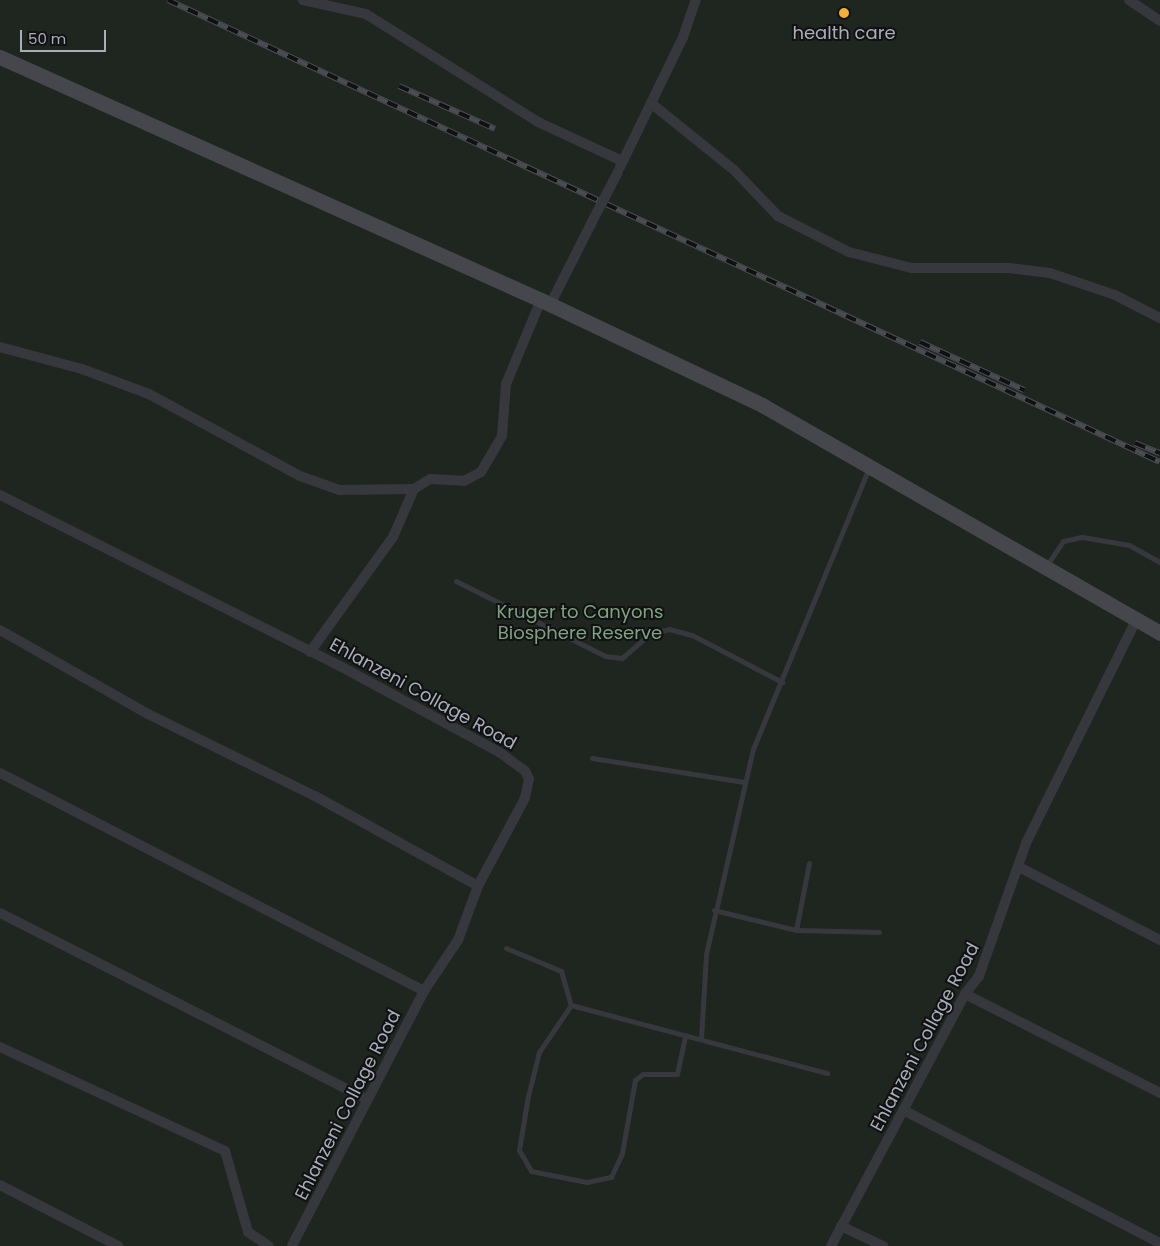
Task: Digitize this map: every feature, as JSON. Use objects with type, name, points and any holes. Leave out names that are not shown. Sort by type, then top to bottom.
[{"type":"street","points":[[303,0],[366,14],[530,117],[622,162]]},
{"type":"street","points":[[0,347],[82,370],[150,394],[300,476],[331,487],[358,492],[414,489],[430,479],[464,482],[481,472],[502,436],[506,384],[546,302],[596,214],[652,104],[696,0]]},
{"type":"street","points":[[1129,0],[1160,21]]},
{"type":"street","points":[[0,57],[546,302],[776,412],[871,464],[1160,633]]},
{"type":"street","points":[[652,104],[734,170],[778,216],[849,252],[912,268],[1044,272],[1115,295],[1160,318]]},
{"type":"street","name":"Ehlanzeni Collage Road","points":[[292,1246],[424,991],[458,940],[478,886],[529,787],[526,771],[310,652],[393,538],[414,489]]},
{"type":"street","points":[[0,495],[310,652]]},
{"type":"street","name":"Ehlanzeni Collage Road","points":[[830,1246],[905,1111],[965,994],[991,949],[1026,843],[1136,620]]},
{"type":"street","points":[[0,630],[148,714],[315,796],[478,886]]},
{"type":"street","points":[[0,773],[424,991]]},
{"type":"street","points":[[1019,867],[1160,940]]},
{"type":"street","points":[[0,913],[367,1098]]},
{"type":"street","points":[[965,994],[1160,1093]]},
{"type":"street","points":[[0,1046],[225,1151],[248,1232],[269,1246]]},
{"type":"street","points":[[905,1111],[1160,1243]]},
{"type":"street","points":[[0,1185],[118,1246]]},
{"type":"street","points":[[841,1226],[883,1246]]},
{"type":"lane","points":[[701,1038],[706,954],[714,910],[744,782],[782,682],[871,464]]},
{"type":"lane","points":[[1046,565],[1063,541],[1082,536],[1129,545],[1160,562]]},
{"type":"lane","points":[[456,581],[605,656],[622,658],[650,634],[669,630],[692,635],[782,682]]},
{"type":"lane","points":[[592,758],[744,782]]},
{"type":"lane","points":[[796,930],[808,863]]},
{"type":"lane","points":[[714,910],[796,930],[878,932]]},
{"type":"lane","points":[[506,948],[561,971],[571,1005]]},
{"type":"lane","points":[[571,1005],[539,1052],[519,1134],[523,1160],[531,1171],[552,1178],[587,1182],[611,1177],[622,1153],[634,1080],[644,1074],[677,1074],[685,1035]]},
{"type":"lane","points":[[571,1005],[827,1073]]},
{"type":"green space","name":"Kruger to Canyons Biosphere Reserve","points":[[0,0],[1160,0],[1160,1246],[0,1246]]},
{"type":"railway","points":[[168,0],[1160,462]]},
{"type":"railway","points":[[399,86],[495,129]]},
{"type":"railway","points":[[920,342],[1024,390]]},
{"type":"railway","points":[[1135,443],[1160,453]]},
{"type":"place","name":"health care","points":[[844,13]]}]
